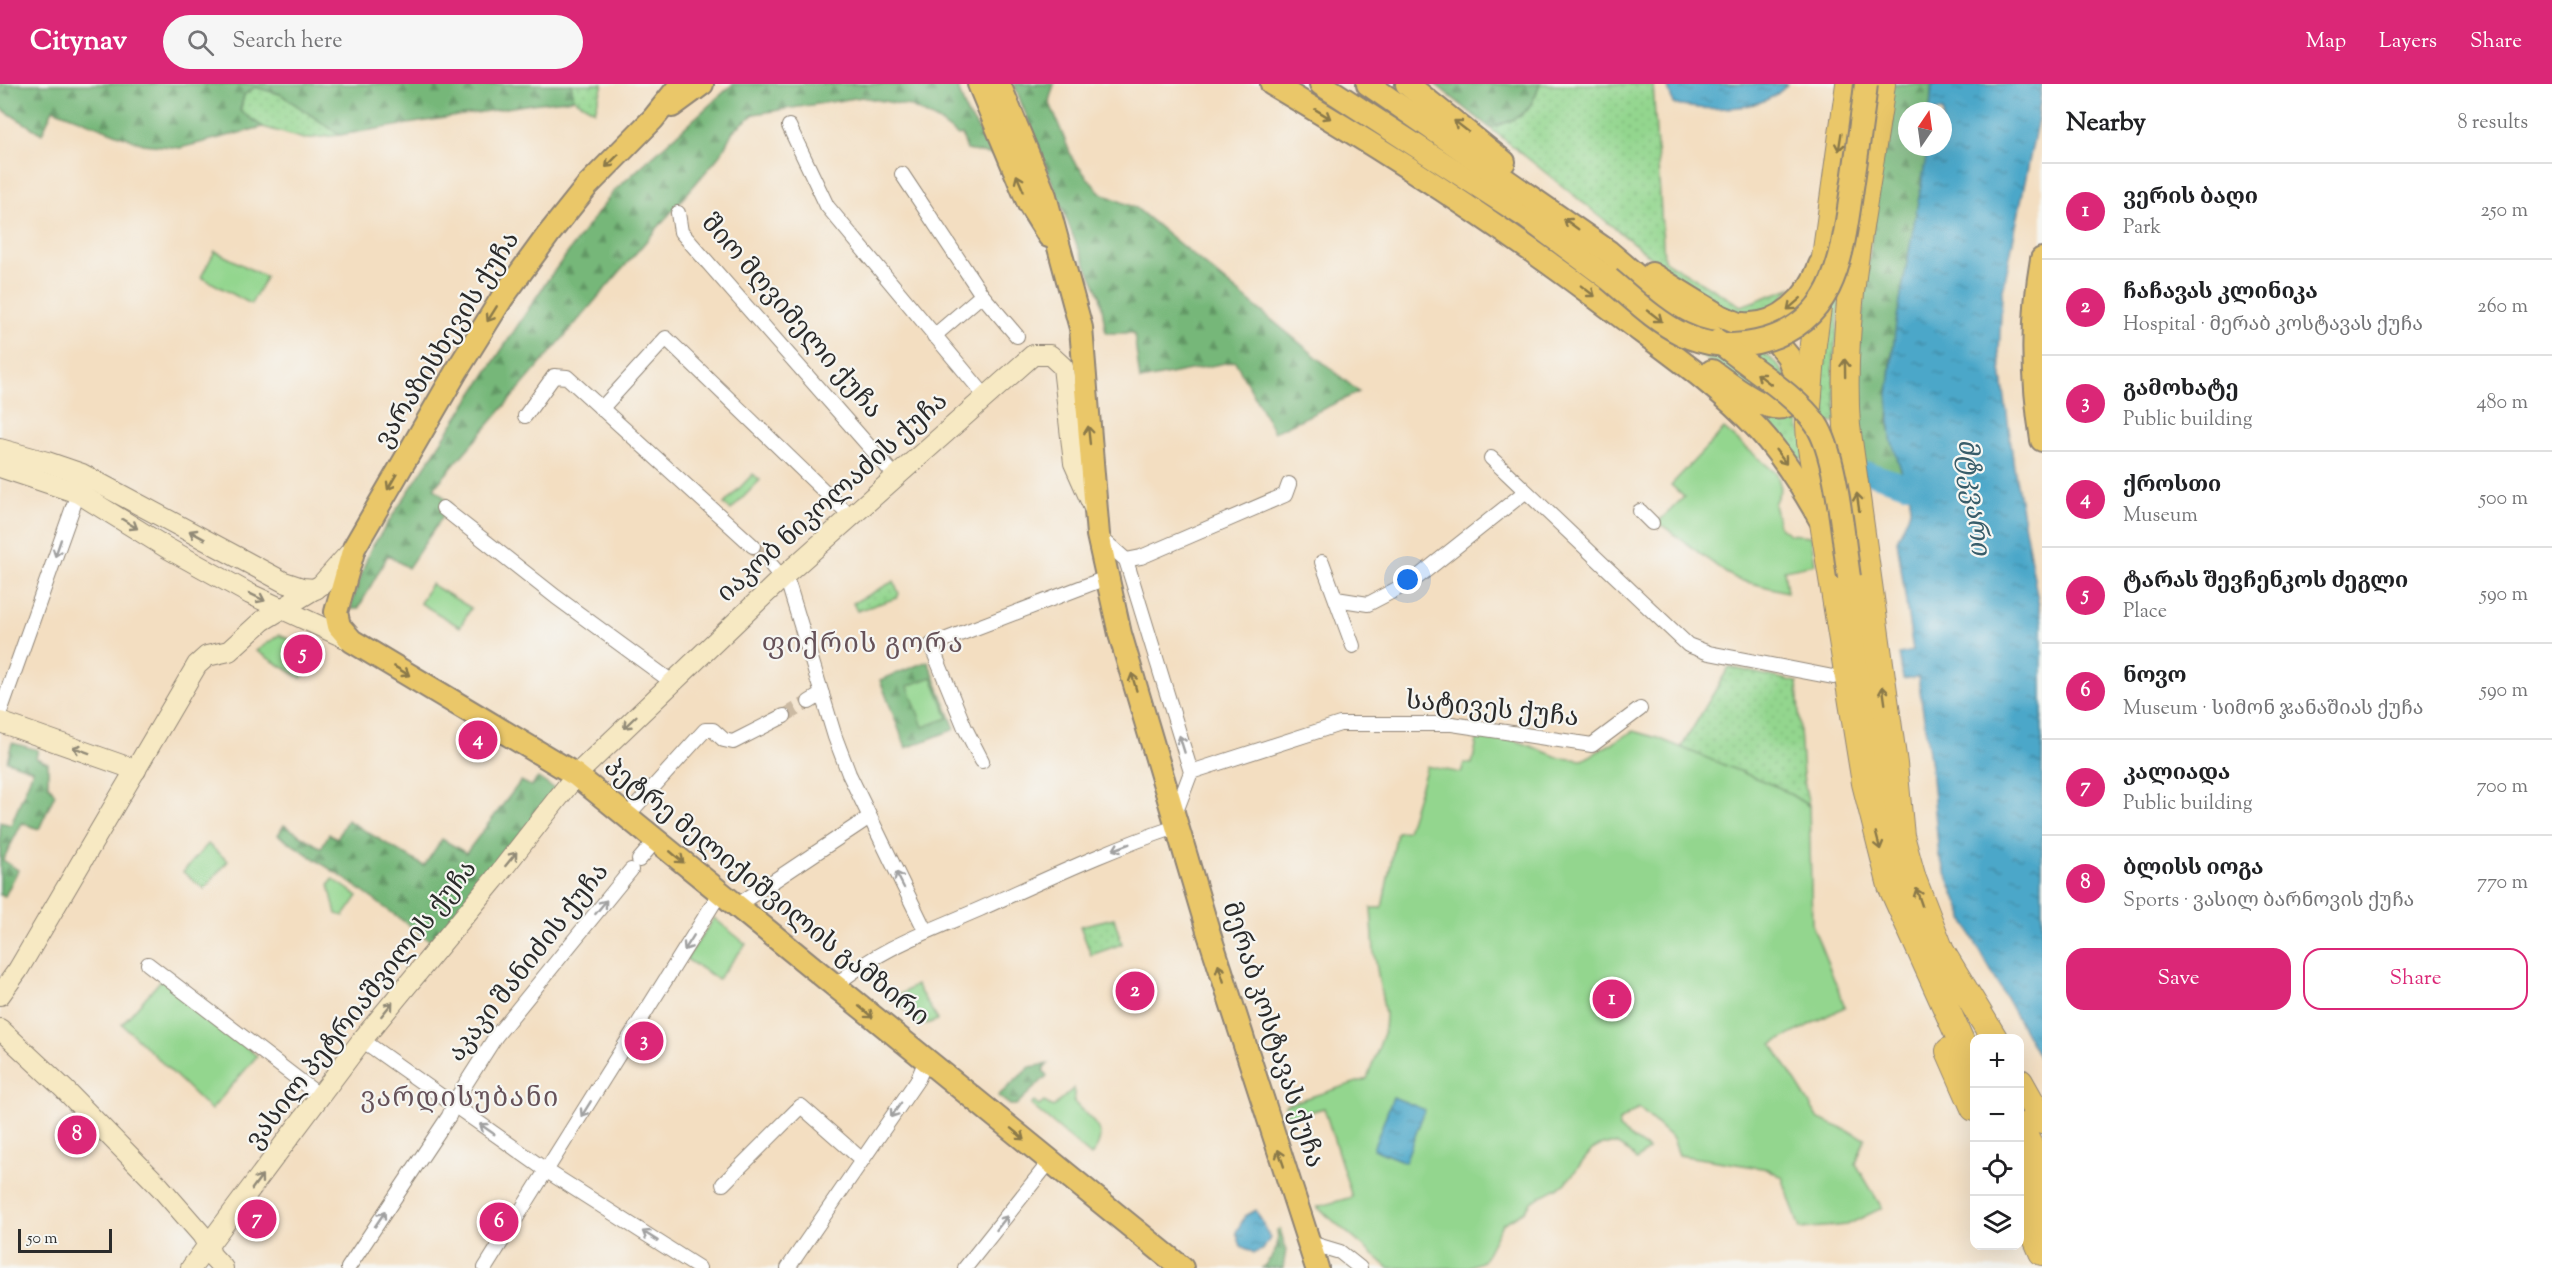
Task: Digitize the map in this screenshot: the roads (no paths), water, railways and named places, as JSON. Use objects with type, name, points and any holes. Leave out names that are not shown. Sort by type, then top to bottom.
[{"type":"highway","points":[[1849,84],[1823,255],[1808,398],[1808,422],[1821,522],[1835,581],[1868,795],[1900,927],[1913,966],[1970,1099]]},
{"type":"highway","points":[[1882,84],[1846,323],[1844,351],[1847,426],[1894,764],[1901,836],[1916,887],[1975,1034]]},
{"type":"highway","points":[[1891,886],[1970,1061]]},
{"type":"highway","points":[[1941,951],[1992,1034]]},
{"type":"highway","points":[[2023,1088],[2042,1121]]},
{"type":"highway","points":[[2024,1136],[2042,1172]]},
{"type":"highway","points":[[2024,1170],[2042,1208]]},
{"type":"highway","points":[[2024,1212],[2042,1252]]},
{"type":"main road","name":"ვარაზისხევის ქუჩა","points":[[352,641],[339,626],[336,612],[354,548],[502,298],[588,185],[653,119],[681,84]]},
{"type":"main road","name":"ვარაზისხევის ქუჩა","points":[[653,119],[702,84]]},
{"type":"main road","name":"მერაბ კოსტავას ქუჩა","points":[[979,84],[1029,204],[1059,252]]},
{"type":"main road","name":"მერაბ კოსტავას ქუჩა","points":[[999,84],[1045,196],[1081,328],[1083,463],[1095,510],[1106,578],[1175,823],[1264,1108],[1301,1213],[1317,1268]]},
{"type":"main road","points":[[1272,84],[1379,147],[1498,226],[1662,346],[1760,431],[1799,483],[1821,522]]},
{"type":"main road","points":[[1321,84],[1380,122],[1609,252],[1737,323],[1774,339],[1788,356],[1795,385],[1786,406],[1777,408],[1765,406],[1705,367],[1662,346]]},
{"type":"main road","points":[[1407,84],[1489,147],[1529,206]]},
{"type":"main road","points":[[1376,88],[1529,206],[1609,279],[1674,330],[1707,343],[1727,345],[1762,341],[1784,332],[1805,319],[1826,293],[1841,258],[1866,84]]},
{"type":"main road","points":[[1380,122],[1498,226]]},
{"type":"main road","points":[[1379,147],[1444,178],[1529,206]]},
{"type":"main road","points":[[1609,252],[1660,296],[1793,400],[1819,429],[1832,473],[1876,748],[1901,836]]},
{"type":"main road","points":[[1737,323],[1764,323],[1794,307],[1808,290],[1823,255]]},
{"type":"main road","points":[[2042,259],[2035,300],[2032,351],[2034,393],[2042,440]]},
{"type":"main road","name":"პეტრე მელიქიშვილის გამზირი","points":[[352,641],[576,775],[1182,1268]]},
{"type":"main road","points":[[1301,1213],[1305,1268]]},
{"type":"street","points":[[789,126],[827,206],[986,397]]},
{"type":"street","points":[[902,174],[982,295],[1017,336]]},
{"type":"street","name":"შიო მღვიმელი ქუჩა","points":[[678,213],[681,232],[896,477]]},
{"type":"street","points":[[934,336],[982,295]]},
{"type":"street","points":[[601,409],[666,338],[851,517]]},
{"type":"street","name":"იაკობ ნიკოლაძის ქუჩა","points":[[576,775],[672,681],[777,572],[851,517],[1033,355],[1044,354],[1056,358],[1062,364],[1083,463]]},
{"type":"street","points":[[525,416],[554,376],[567,377],[753,546]]},
{"type":"street","points":[[0,450],[82,474],[284,582],[302,588],[316,589]]},
{"type":"street","points":[[1491,458],[1688,645],[1709,653],[1825,675],[1833,676],[1847,669]]},
{"type":"street","name":"პეტრე მელიქიშვილის გამზირი","points":[[0,467],[78,494],[167,548],[288,605],[352,641]]},
{"type":"street","points":[[1126,560],[1140,557],[1286,495],[1289,484]]},
{"type":"street","points":[[1336,599],[1368,604],[1414,580],[1525,492]]},
{"type":"street","points":[[0,712],[78,494]]},
{"type":"street","points":[[442,508],[556,597],[672,681]]},
{"type":"street","points":[[1640,511],[1653,523]]},
{"type":"street","points":[[835,986],[862,964],[926,932],[1175,823],[1191,772],[1126,560],[1098,535]]},
{"type":"street","name":"ვარაზისხევის ქუჩა","points":[[0,995],[18,970],[197,665],[207,656],[229,651],[262,621],[316,589],[329,578],[354,548]]},
{"type":"street","points":[[1322,562],[1353,646]]},
{"type":"street","points":[[777,572],[794,600],[835,737],[868,818],[926,932]]},
{"type":"street","points":[[982,760],[965,728],[930,645],[1106,578]]},
{"type":"street","points":[[262,621],[286,623],[320,635],[352,641]]},
{"type":"street","points":[[809,702],[822,694]]},
{"type":"street","name":"სატივეს ქუჩა","points":[[1191,772],[1340,724],[1452,724],[1592,745],[1640,709]]},
{"type":"street","points":[[627,816],[705,729],[712,730],[724,740],[734,741],[784,716]]},
{"type":"street","points":[[0,722],[136,770]]},
{"type":"street","name":"ვასილ პეტრიაშვილის ქუჩა","points":[[191,1268],[362,1040],[501,872],[576,775]]},
{"type":"street","points":[[485,1268],[728,900],[868,818]]},
{"type":"street","name":"აკაკი შანიძის ქუჩა","points":[[348,1268],[496,1036],[656,840]]},
{"type":"street","points":[[148,964],[320,1096]]},
{"type":"street","points":[[4,1033],[159,1187],[208,1245],[211,1255],[223,1268]]},
{"type":"street","points":[[362,1040],[547,1171],[699,1268]]},
{"type":"street","points":[[788,1268],[918,1079],[926,1060]]},
{"type":"street","points":[[723,1184],[801,1106],[861,1159]]},
{"type":"street","points":[[965,1268],[1051,1160]]},
{"type":"street","points":[[1310,1243],[1340,1252],[1360,1268]]},
{"type":"water","points":[[1667,84],[1787,84],[1766,100],[1751,105],[1718,109],[1673,104]]},
{"type":"water","name":"მტკვარი","points":[[1932,84],[2042,84],[2038,118],[2002,295],[1999,353],[2014,467],[2042,622],[2042,1063],[1970,933],[1939,856],[1931,767],[1918,677],[1903,679],[1899,654],[1913,651],[1897,540],[1910,511],[1910,498],[1891,439],[1888,395],[1896,323],[1926,156],[1952,156],[1952,102],[1931,102]]},
{"type":"water","points":[[1393,1097],[1425,1110],[1405,1162],[1373,1149]]},
{"type":"water","points":[[1256,1210],[1270,1238],[1263,1250],[1254,1253],[1241,1246],[1236,1232],[1245,1216]]},
{"type":"waterway","points":[[1869,473],[1906,485],[1937,482]]},
{"type":"tunnel","points":[[753,546],[772,566]]},
{"type":"tunnel","points":[[784,716],[809,702]]},
{"type":"place","name":"ტარას შევჩენკოს ძეგლი","points":[[303,654]]},
{"type":"place","name":"ქროსთი","points":[[478,740]]},
{"type":"place","name":"ჩაჩავას კლინიკა","points":[[1135,991]]},
{"type":"place","name":"ვერის ბაღი","points":[[1612,999]]},
{"type":"place","name":"გამოხატე","points":[[644,1041]]},
{"type":"place","name":"ბლისს იოგა","points":[[77,1135]]},
{"type":"place","name":"კალიადა","points":[[257,1219]]},
{"type":"place","name":"ნოვო","points":[[499,1222]]},
{"type":"district","name":"ფიქრის გორა","points":[[863,645]]},
{"type":"district","name":"ვარდისუბანი","points":[[460,1099]]}]
